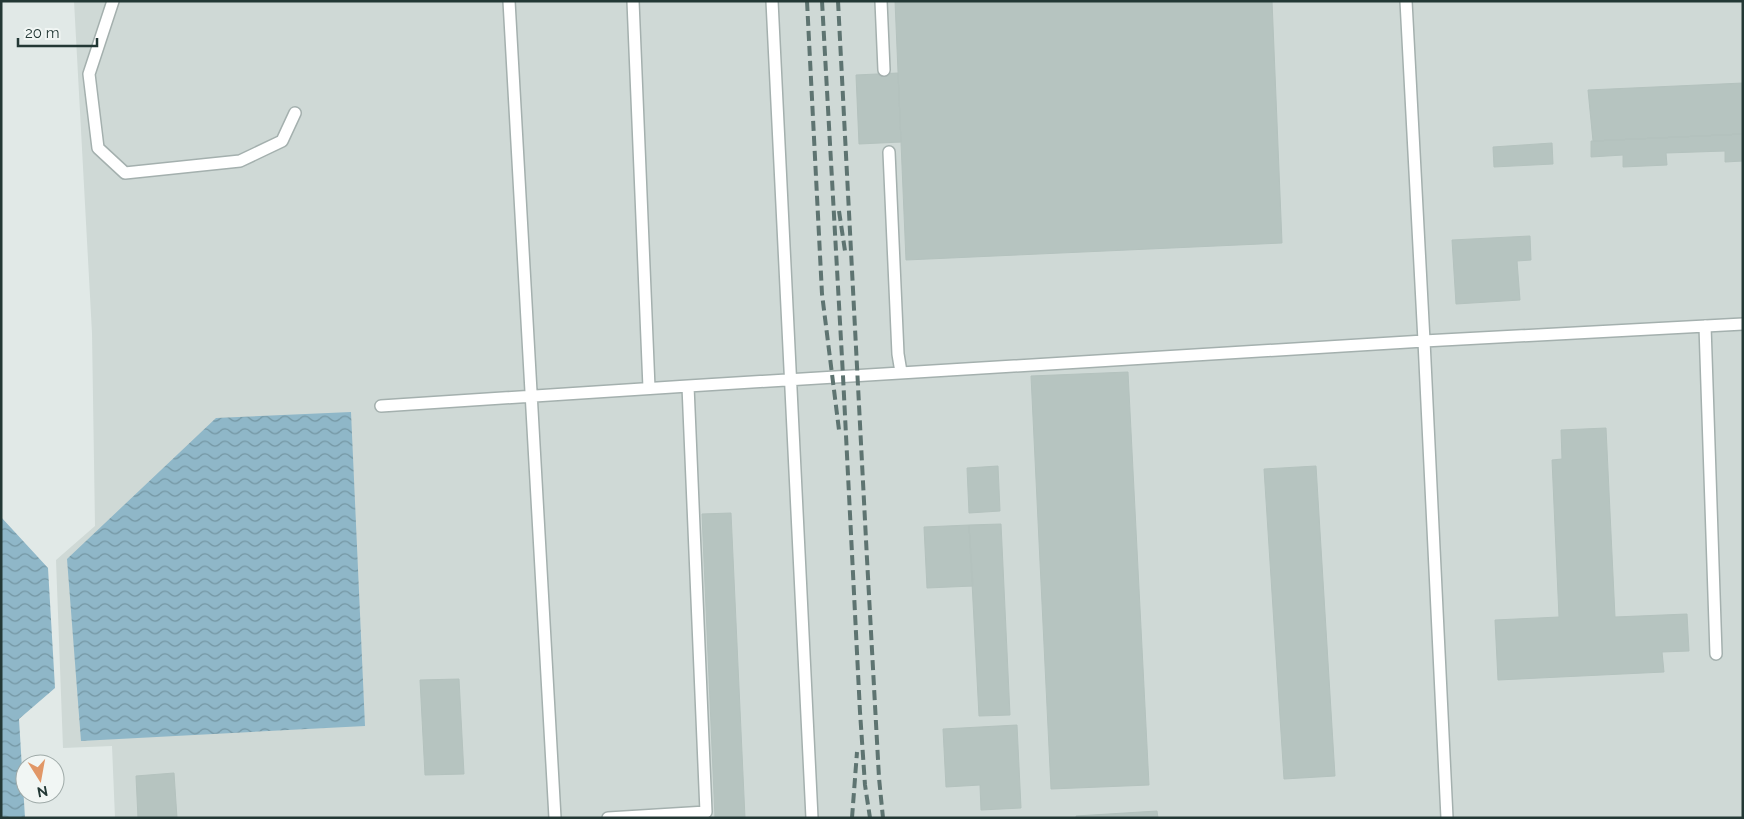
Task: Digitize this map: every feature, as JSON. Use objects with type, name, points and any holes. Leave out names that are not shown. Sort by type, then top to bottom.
[{"type":"lane","points":[[113,1],[88,74],[98,148],[125,174],[240,161],[282,141],[295,113]]},
{"type":"lane","points":[[509,1],[554,818]]},
{"type":"lane","points":[[633,1],[649,388]]},
{"type":"lane","points":[[772,1],[812,818]]},
{"type":"lane","points":[[881,1],[884,70]]},
{"type":"lane","points":[[1406,1],[1447,818]]},
{"type":"lane","points":[[889,152],[898,354],[901,372]]},
{"type":"lane","points":[[381,406],[901,372],[1743,324]]},
{"type":"lane","points":[[1706,326],[1716,654]]},
{"type":"lane","points":[[608,818],[670,816],[706,812],[688,386]]},
{"type":"shaded area","points":[[74,1],[1743,1],[1743,818],[115,818],[112,746],[63,748],[56,560],[95,526],[92,333]]},
{"type":"water","points":[[351,412],[365,726],[81,741],[67,559],[216,418]]},
{"type":"water","points":[[1,517],[48,568],[55,688],[19,719],[21,754],[15,754],[15,804],[24,804],[25,818],[1,818]]},
{"type":"building","points":[[895,1],[1272,1],[1282,243],[906,260]]},
{"type":"building","points":[[898,73],[901,142],[859,144],[856,75]]},
{"type":"building","points":[[1743,83],[1743,134],[1593,141],[1588,90]]},
{"type":"building","points":[[1743,134],[1743,161],[1725,162],[1725,151],[1666,153],[1667,165],[1623,167],[1623,155],[1591,157],[1591,141]]},
{"type":"building","points":[[1552,143],[1553,164],[1494,167],[1493,147]]},
{"type":"building","points":[[1530,236],[1531,260],[1517,261],[1520,300],[1456,304],[1452,240]]},
{"type":"building","points":[[1128,372],[1149,785],[1051,789],[1031,376]]},
{"type":"building","points":[[1606,428],[1615,617],[1687,614],[1689,651],[1662,652],[1664,672],[1498,680],[1495,620],[1559,617],[1552,460],[1562,459],[1561,430]]},
{"type":"building","points":[[998,466],[1000,511],[969,513],[967,468]]},
{"type":"building","points":[[1316,466],[1335,776],[1284,779],[1264,469]]},
{"type":"building","points":[[731,513],[745,818],[715,818],[702,514]]},
{"type":"building","points":[[1001,524],[1010,715],[979,716],[969,525]]},
{"type":"building","points":[[969,525],[973,586],[927,588],[924,527]]},
{"type":"building","points":[[459,679],[464,774],[425,775],[420,680]]},
{"type":"building","points":[[1017,725],[1021,808],[981,810],[980,785],[946,787],[943,729]]},
{"type":"building","points":[[174,773],[177,818],[138,818],[136,776]]},
{"type":"building","points":[[1157,811],[1158,818],[1076,818],[1076,816]]},
{"type":"railway","points":[[807,1],[822,294],[839,430]]},
{"type":"railway","points":[[822,1],[860,712],[865,785],[870,818]]},
{"type":"railway","points":[[838,1],[879,778],[883,818]]},
{"type":"railway","points":[[839,211],[845,251]]},
{"type":"railway","points":[[852,818],[857,752]]}]
